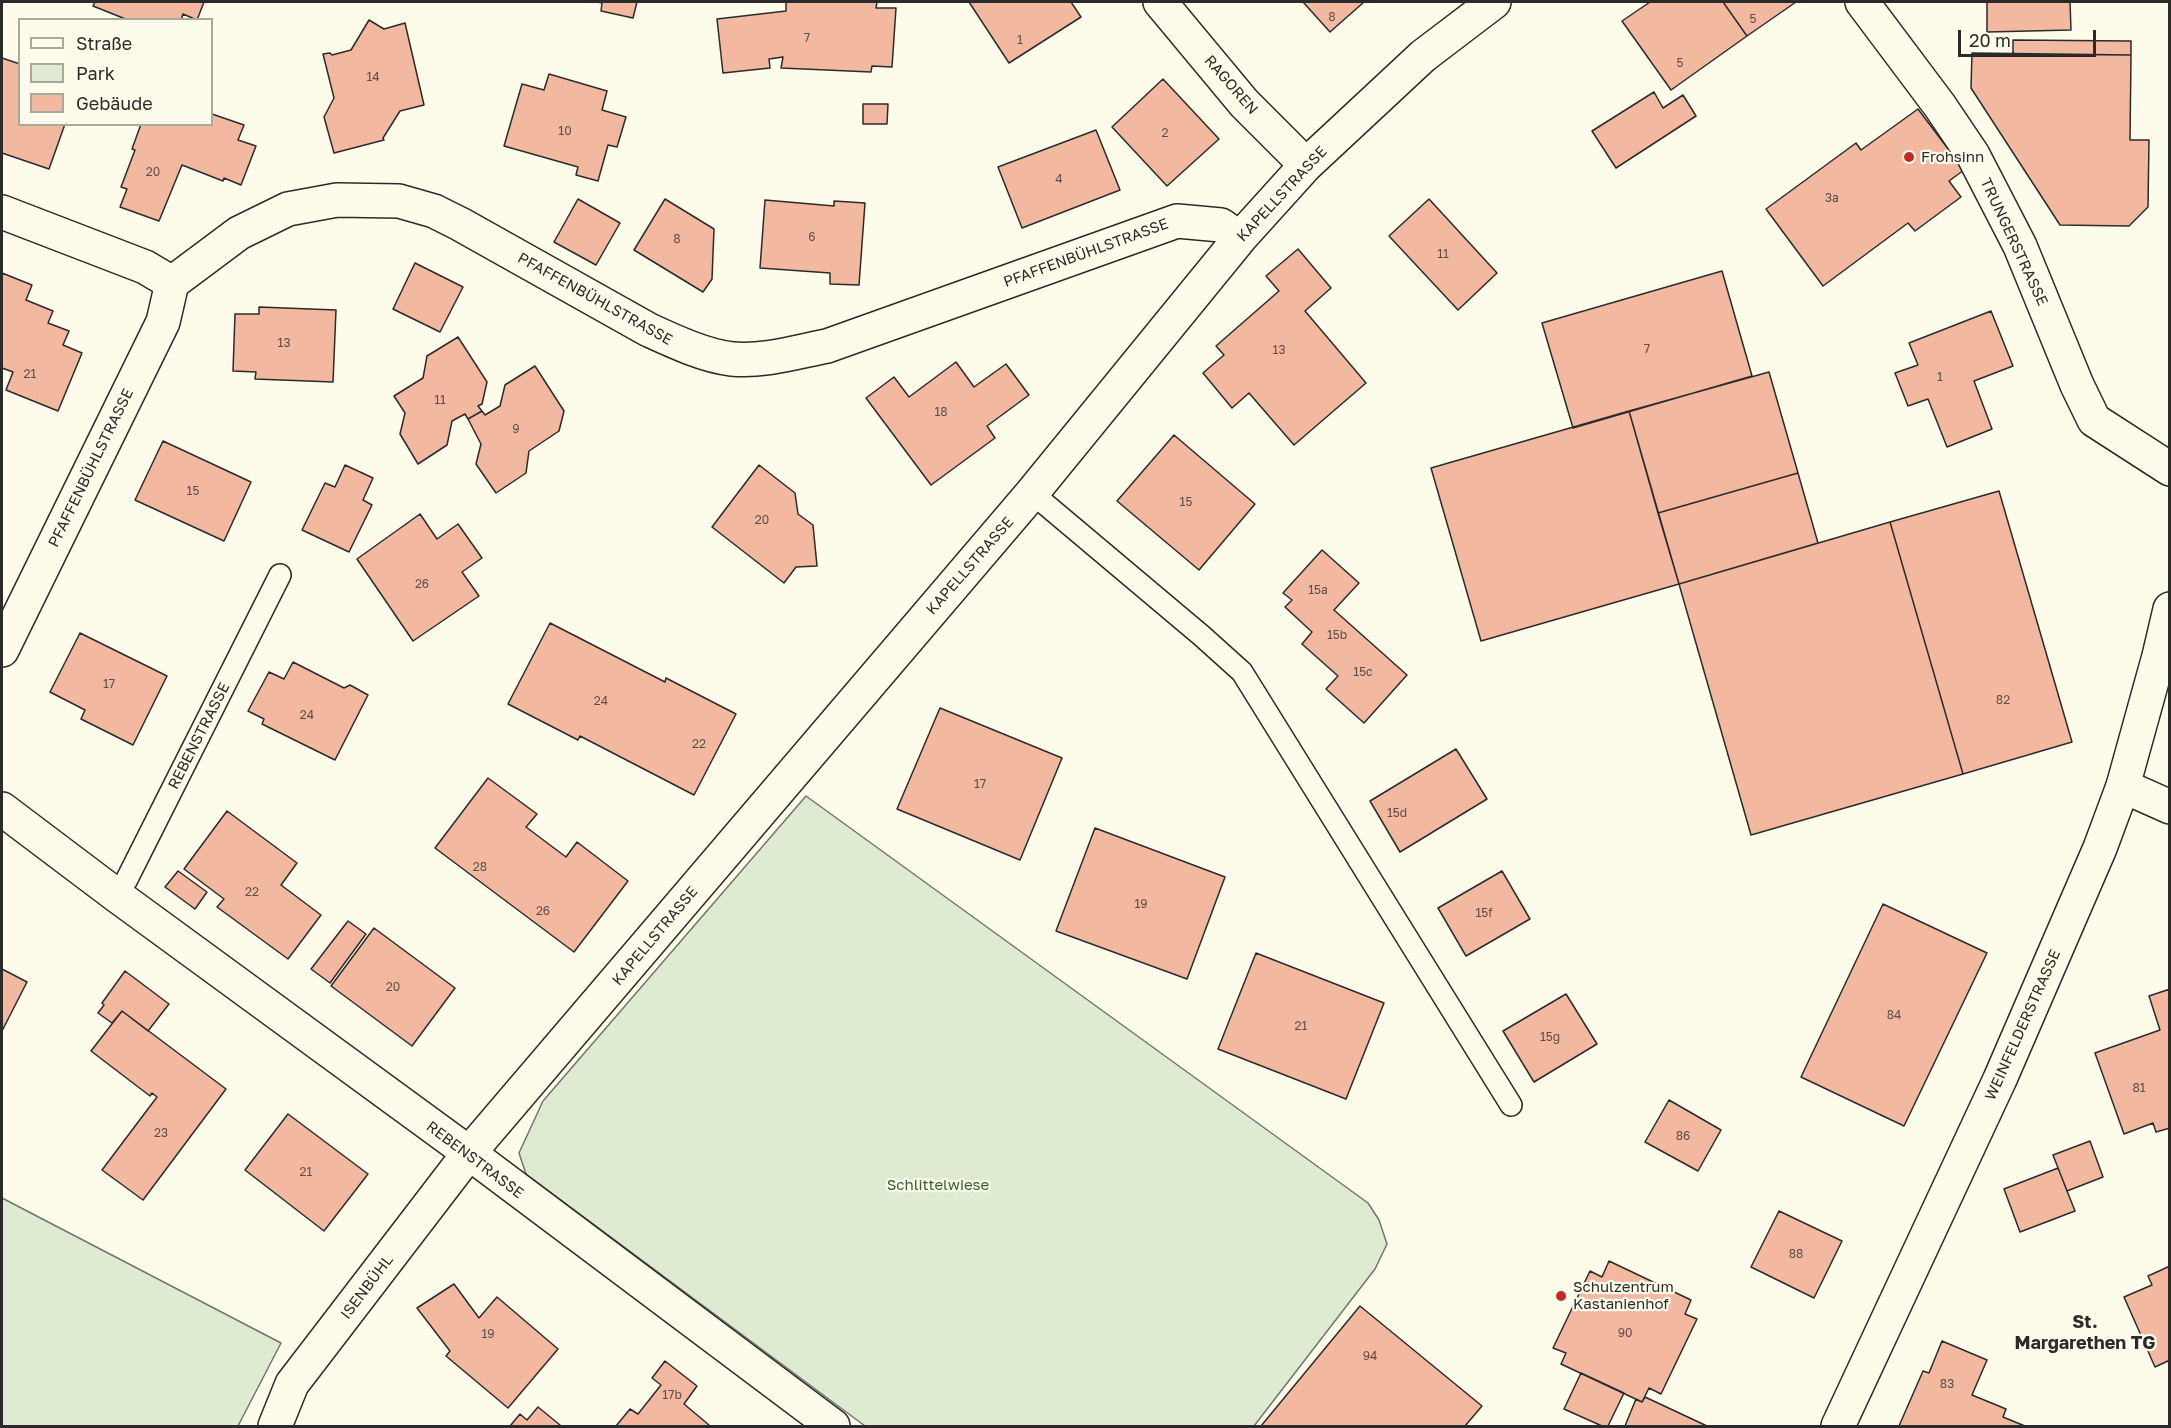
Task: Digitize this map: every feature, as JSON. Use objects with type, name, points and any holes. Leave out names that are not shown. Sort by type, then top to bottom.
[{"type":"street","name":"RAGOREN","points":[[1160,2],[1244,103],[1306,165]]},
{"type":"street","name":"KAPELLSTRASSE","points":[[469,1153],[603,999],[791,774],[1032,493],[1240,238],[1306,165],[1423,56],[1494,2]]},
{"type":"street","name":"TRUNGERSTRASSE","points":[[1862,2],[1940,106],[1973,155],[2020,246],[2077,385],[2094,420],[2169,469]]},
{"type":"street","name":"PFAFFENBÜHLSTRASSE","points":[[2,650],[163,322],[172,283],[238,233],[288,209],[337,200],[399,201],[434,211],[649,330],[680,345],[731,359],[773,357],[827,346],[1178,221],[1221,225],[1240,238]]},
{"type":"street","points":[[2,212],[145,267],[172,283]]},
{"type":"street","name":"WEINFELDERSTRASSE","points":[[1838,1426],[2000,1079],[2100,848],[2123,786],[2159,656],[2169,609]]},
{"type":"street","points":[[2123,786],[2169,807]]},
{"type":"street","name":"REBENSTRASSE","points":[[2,809],[469,1153],[833,1426]]},
{"type":"street","name":"ISENBÜHL","points":[[276,1426],[292,1384],[469,1153]]},
{"type":"lane","points":[[1032,493],[1242,672],[1511,1105]]},
{"type":"lane","name":"REBENSTRASSE","points":[[116,895],[132,870],[280,575]]},
{"type":"green space","name":"Schlittelwiese","points":[[806,796],[1368,1203],[1379,1220],[1387,1244],[1375,1269],[1254,1426],[865,1426],[526,1174],[519,1153],[543,1101]]},
{"type":"green space","points":[[2,1198],[281,1343],[238,1426],[2,1426]]},
{"type":"building","points":[[95,2],[204,2],[198,18],[183,14],[182,18],[123,18],[93,6]]},
{"type":"building","points":[[597,2],[637,2],[633,18],[601,11],[602,3]]},
{"type":"building","points":[[786,2],[877,2],[876,8],[896,8],[892,67],[872,66],[871,72],[781,68],[783,57],[769,59],[770,68],[723,73],[717,19],[786,11]]},
{"type":"building","points":[[969,2],[1071,2],[1081,17],[1009,63]]},
{"type":"building","points":[[1303,2],[1364,2],[1330,32]]},
{"type":"building","points":[[1650,2],[1723,2],[1747,36],[1671,90],[1622,21]]},
{"type":"building","points":[[1723,2],[1796,2],[1747,36]]},
{"type":"building","points":[[1987,2],[2070,2],[2071,30],[1987,32]]},
{"type":"building","points":[[369,20],[384,29],[405,23],[424,105],[400,111],[383,138],[384,140],[334,153],[324,117],[334,98],[323,54],[332,55],[351,50]]},
{"type":"building","points":[[2013,40],[2131,41],[2131,55],[2013,54]]},
{"type":"building","points":[[1972,53],[2131,55],[2130,140],[2149,140],[2148,207],[2129,226],[2060,225],[1971,88]]},
{"type":"building","points":[[2,58],[18,63],[18,126],[64,126],[49,169],[2,153]]},
{"type":"building","points":[[549,74],[607,91],[602,110],[626,117],[617,147],[608,145],[598,181],[576,175],[578,167],[504,146],[522,84],[544,90]]},
{"type":"building","points":[[1163,79],[1219,139],[1167,186],[1112,127]]},
{"type":"building","points":[[1654,92],[1663,108],[1683,95],[1696,116],[1616,168],[1592,131]]},
{"type":"building","points":[[863,104],[888,104],[887,124],[863,124]]},
{"type":"building","points":[[1918,109],[1964,170],[1949,181],[1961,197],[1915,231],[1908,223],[1823,286],[1766,209],[1856,143],[1861,150]]},
{"type":"building","points":[[213,114],[244,125],[238,140],[256,146],[241,185],[224,178],[223,181],[182,165],[159,221],[120,207],[127,189],[121,187],[135,150],[132,149],[140,126],[213,126]]},
{"type":"building","points":[[1096,130],[1120,190],[1022,228],[998,167]]},
{"type":"building","points":[[578,199],[620,223],[596,265],[554,242]]},
{"type":"building","points":[[665,199],[714,229],[712,279],[703,292],[634,250]]},
{"type":"building","points":[[1429,199],[1497,273],[1458,310],[1389,236]]},
{"type":"building","points":[[765,200],[834,206],[834,201],[865,203],[859,285],[830,284],[830,273],[760,268]]},
{"type":"building","points":[[1298,249],[1331,288],[1305,311],[1366,383],[1294,445],[1249,393],[1232,408],[1203,373],[1224,355],[1216,346],[1279,291],[1266,276]]},
{"type":"building","points":[[415,263],[463,287],[440,332],[393,309]]},
{"type":"building","points":[[1722,271],[1752,376],[1573,428],[1542,323]]},
{"type":"building","points":[[2,273],[32,285],[26,300],[53,311],[48,323],[69,331],[63,345],[82,353],[58,411],[6,390],[13,372],[2,368]]},
{"type":"building","points":[[259,307],[336,310],[333,382],[255,379],[256,372],[233,371],[235,314],[259,314]]},
{"type":"building","points":[[1991,311],[2013,366],[1974,381],[1992,429],[1947,447],[1928,399],[1908,406],[1895,373],[1918,365],[1909,343]]},
{"type":"building","points":[[458,337],[487,382],[482,404],[478,406],[482,411],[468,419],[465,414],[452,421],[447,445],[418,464],[400,434],[405,413],[394,396],[423,378],[427,356]]},
{"type":"building","points":[[956,362],[974,387],[1006,364],[1029,395],[987,426],[995,438],[931,485],[866,398],[894,377],[909,397]]},
{"type":"building","points":[[535,366],[564,411],[559,431],[529,451],[526,473],[496,493],[476,464],[481,444],[468,419],[482,411],[485,415],[500,406],[505,385]]},
{"type":"building","points":[[1769,372],[1798,473],[1658,513],[1629,411]]},
{"type":"building","points":[[1629,411],[1679,584],[1481,641],[1431,468]]},
{"type":"building","points":[[1174,435],[1255,504],[1199,570],[1117,501]]},
{"type":"building","points":[[163,441],[251,482],[224,541],[135,500]]},
{"type":"building","points":[[345,465],[373,478],[363,500],[372,505],[349,552],[302,530],[325,483],[335,487]]},
{"type":"building","points":[[759,465],[795,493],[798,514],[813,525],[817,566],[796,567],[784,583],[712,527]]},
{"type":"building","points":[[1798,473],[1818,543],[1679,584],[1658,513]]},
{"type":"building","points":[[1999,491],[2072,742],[1963,774],[1890,522]]},
{"type":"building","points":[[420,514],[437,539],[458,524],[482,558],[462,572],[479,596],[413,641],[357,559]]},
{"type":"building","points":[[1890,522],[1963,774],[1751,835],[1679,584]]},
{"type":"building","points":[[1322,550],[1359,583],[1334,610],[1407,675],[1364,723],[1326,689],[1338,676],[1302,644],[1312,632],[1285,607],[1292,600],[1283,593]]},
{"type":"building","points":[[550,623],[665,682],[666,678],[736,714],[694,795],[580,736],[578,740],[508,704]]},
{"type":"building","points":[[80,633],[167,676],[133,745],[81,719],[85,710],[50,692]]},
{"type":"building","points":[[293,662],[344,688],[350,685],[368,695],[335,760],[262,724],[264,719],[248,711],[269,672],[284,679]]},
{"type":"building","points":[[940,708],[1062,758],[1020,860],[897,809]]},
{"type":"building","points":[[1456,749],[1487,799],[1400,852],[1370,801]]},
{"type":"building","points":[[488,778],[537,814],[526,827],[566,857],[577,842],[628,881],[574,952],[435,848]]},
{"type":"building","points":[[227,811],[297,863],[281,885],[321,915],[288,959],[217,907],[224,899],[184,869]]},
{"type":"building","points":[[1095,828],[1225,877],[1187,979],[1056,931]]},
{"type":"building","points":[[178,871],[207,892],[195,909],[165,887]]},
{"type":"building","points":[[1502,871],[1530,919],[1466,956],[1438,908]]},
{"type":"building","points":[[1883,904],[1987,953],[1904,1126],[1801,1077]]},
{"type":"building","points":[[348,921],[366,934],[330,983],[311,969]]},
{"type":"building","points":[[374,928],[455,988],[412,1046],[331,986]]},
{"type":"building","points":[[1256,953],[1384,1003],[1346,1099],[1218,1049]]},
{"type":"building","points":[[2,969],[27,982],[2,1031]]},
{"type":"building","points":[[125,971],[169,1004],[148,1031],[122,1011],[112,1023],[98,1013],[104,1005],[102,1003]]},
{"type":"building","points":[[2170,989],[2170,1128],[2156,1132],[2153,1123],[2124,1134],[2095,1053],[2160,1030],[2149,996]]},
{"type":"building","points":[[1566,994],[1597,1044],[1534,1082],[1503,1031]]},
{"type":"building","points":[[122,1011],[226,1089],[143,1200],[102,1170],[157,1097],[152,1093],[150,1096],[91,1051]]},
{"type":"building","points":[[1669,1100],[1721,1130],[1698,1171],[1645,1142]]},
{"type":"building","points":[[288,1114],[368,1174],[324,1231],[245,1170]]},
{"type":"building","points":[[2090,1141],[2103,1177],[2067,1191],[2053,1155]]},
{"type":"building","points":[[2058,1168],[2075,1211],[2020,1232],[2004,1189]]},
{"type":"building","points":[[1779,1211],[1842,1241],[1814,1298],[1751,1267]]},
{"type":"building","points":[[1609,1261],[1691,1300],[1685,1314],[1697,1319],[1661,1394],[1649,1388],[1642,1402],[1561,1364],[1566,1353],[1553,1348],[1590,1271],[1602,1277]]},
{"type":"building","points":[[2170,1266],[2170,1360],[2155,1367],[2124,1297],[2152,1285],[2148,1276]]},
{"type":"building","points":[[454,1284],[479,1318],[497,1297],[558,1349],[508,1408],[446,1356],[450,1351],[417,1308]]},
{"type":"building","points":[[1360,1306],[1482,1406],[1465,1426],[1261,1426]]},
{"type":"building","points":[[1942,1341],[1987,1360],[1972,1395],[2006,1409],[2003,1417],[2025,1426],[1899,1426],[1923,1371],[1929,1373]]},
{"type":"building","points":[[665,1361],[697,1386],[684,1404],[709,1425],[616,1426],[630,1409],[638,1414],[661,1385],[652,1378]]},
{"type":"building","points":[[1581,1373],[1624,1393],[1608,1426],[1602,1426],[1564,1409]]},
{"type":"building","points":[[1645,1397],[1707,1426],[1625,1426],[1636,1399],[1642,1402]]},
{"type":"building","points":[[538,1407],[560,1425],[510,1426],[520,1414],[527,1420]]},
{"type":"place","name":"Frohsinn","points":[[1909,157]]},
{"type":"place","name":"Schulzentrum Kastanienhof","points":[[1561,1296]]},
{"type":"district","name":"St. Margarethen TG","points":[[2085,1332]]}]
